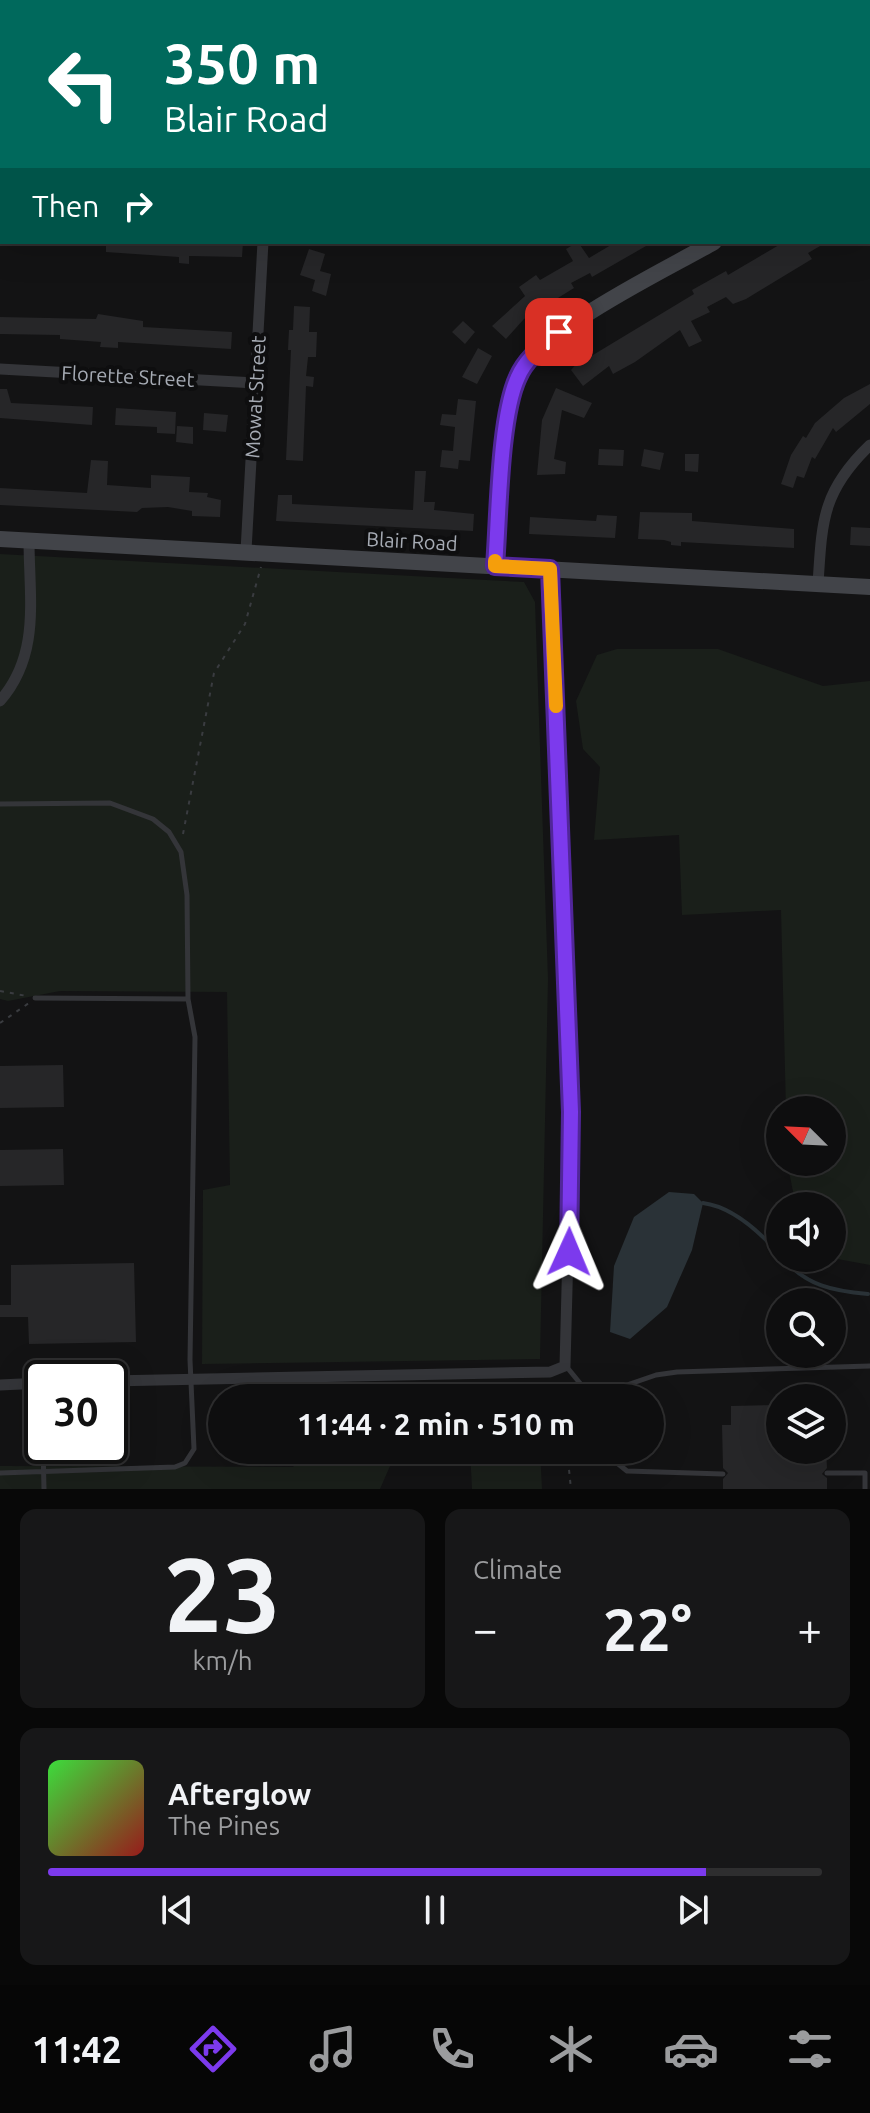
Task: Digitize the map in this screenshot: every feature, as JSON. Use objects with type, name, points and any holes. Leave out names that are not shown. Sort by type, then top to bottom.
[{"type":"main road","points":[[495,566],[509,405],[518,375],[536,351],[559,332],[711,244]]},
{"type":"main road","name":"Blair Road","points":[[0,539],[870,587]]},
{"type":"street","name":"Mowat Street","points":[[246,551],[263,244]]},
{"type":"street","name":"Florette Street","points":[[0,369],[256,383]]},
{"type":"street","points":[[818,584],[822,517],[833,488],[870,445]]},
{"type":"street","points":[[0,701],[17,682],[26,659],[29,540]]},
{"type":"street","points":[[128,1381],[550,1372],[565,1366],[571,1112],[550,569]]},
{"type":"street","points":[[0,1385],[24,1384]]},
{"type":"lane","points":[[0,804],[110,803],[153,819],[169,832],[181,852],[187,895],[188,999],[195,1060],[194,1449],[185,1463],[175,1467],[0,1473]]},
{"type":"lane","points":[[35,998],[188,999]]},
{"type":"lane","points":[[565,1366],[580,1384]]},
{"type":"lane","points":[[631,1384],[677,1372],[870,1366]]},
{"type":"lane","points":[[43,1464],[44,1489]]},
{"type":"lane","points":[[618,1464],[627,1471],[723,1474]]},
{"type":"lane","points":[[827,1473],[865,1473],[865,1489]]},
{"type":"path","points":[[181,852],[214,673],[245,624],[265,552]]},
{"type":"path","points":[[0,991],[35,998]]},
{"type":"path","points":[[0,1023],[35,998]]},
{"type":"path","points":[[568,1464],[571,1489]]},
{"type":"shaded area","points":[[0,554],[524,582],[535,602],[548,979],[540,1359],[202,1364],[203,1190],[230,1185],[227,992],[60,991],[8,1001],[0,999]]},
{"type":"shaded area","points":[[617,649],[718,649],[823,686],[870,681],[870,1265],[846,1261],[846,1192],[793,1192],[790,1176],[846,1176],[846,1096],[786,1096],[781,910],[682,915],[679,835],[594,840],[600,767],[583,749],[576,701],[597,655]]},
{"type":"shaded area","points":[[669,1192],[694,1194],[703,1203],[692,1250],[667,1307],[630,1339],[610,1332],[614,1266],[634,1217]]},
{"type":"shaded area","points":[[295,1464],[391,1464],[380,1489],[0,1489],[0,1466],[293,1467]]},
{"type":"shaded area","points":[[471,1464],[541,1464],[542,1489],[472,1489]]},
{"type":"building","points":[[106,244],[243,244],[242,257],[189,256],[189,264],[179,263],[179,257],[106,252]]},
{"type":"building","points":[[579,244],[589,258],[613,244],[650,244],[592,277],[590,273],[571,283],[574,288],[524,319],[506,339],[492,326],[525,296],[519,287],[536,275],[540,280],[573,261],[566,249]]},
{"type":"building","points":[[824,244],[808,253],[812,259],[746,299],[733,304],[726,297],[707,307],[710,312],[691,321],[702,341],[689,347],[680,330],[635,362],[613,374],[609,366],[583,386],[571,370],[585,354],[588,358],[694,294],[692,290],[726,271],[728,275],[779,245]]},
{"type":"building","points":[[309,249],[325,254],[320,271],[331,274],[326,296],[312,291],[315,280],[300,275]]},
{"type":"building","points":[[294,306],[310,307],[309,332],[317,332],[316,357],[308,357],[306,376],[314,377],[313,387],[306,386],[303,461],[286,460],[291,350],[288,350],[289,330],[293,330]]},
{"type":"building","points":[[98,314],[143,321],[143,327],[232,332],[231,349],[118,342],[118,348],[100,347],[101,342],[60,339],[60,335],[0,334],[0,317],[96,319]]},
{"type":"building","points":[[463,321],[475,332],[465,344],[452,332]]},
{"type":"building","points":[[478,348],[492,356],[477,384],[462,377]]},
{"type":"building","points":[[870,384],[870,404],[836,432],[833,428],[815,459],[812,457],[804,478],[797,476],[793,488],[781,484],[791,455],[803,436],[806,438],[815,423],[844,398]]},
{"type":"building","points":[[556,388],[592,403],[584,418],[562,410],[554,459],[566,462],[565,474],[537,475],[542,420]]},
{"type":"building","points":[[0,389],[7,389],[11,403],[93,407],[92,425],[0,418]]},
{"type":"building","points":[[458,399],[476,401],[470,461],[459,460],[458,469],[440,467],[442,450],[453,451],[455,427],[440,425],[442,414],[456,415]]},
{"type":"building","points":[[116,408],[176,412],[175,434],[157,433],[157,427],[115,425]]},
{"type":"building","points":[[204,413],[228,415],[226,432],[203,430]]},
{"type":"building","points":[[177,426],[193,427],[193,444],[176,442]]},
{"type":"building","points":[[599,449],[624,450],[623,466],[598,465]]},
{"type":"building","points":[[644,449],[664,453],[660,470],[641,466]]},
{"type":"building","points":[[685,454],[699,454],[698,472],[685,471]]},
{"type":"building","points":[[91,460],[108,461],[107,485],[151,488],[151,475],[190,477],[189,492],[208,493],[207,497],[221,500],[220,517],[192,516],[192,511],[168,507],[142,508],[137,512],[0,505],[0,488],[87,493]]},
{"type":"building","points":[[415,471],[426,471],[424,502],[435,502],[434,510],[474,514],[473,531],[276,521],[278,495],[292,495],[292,504],[413,510]]},
{"type":"building","points":[[640,512],[692,513],[692,521],[794,529],[794,548],[681,542],[681,546],[664,540],[638,539]]},
{"type":"building","points":[[597,515],[617,516],[615,538],[529,534],[530,517],[596,521]]},
{"type":"building","points":[[851,527],[870,528],[870,546],[850,545]]},
{"type":"building","points":[[63,1065],[64,1107],[0,1108],[0,1066]]},
{"type":"building","points":[[63,1149],[64,1185],[0,1186],[0,1150]]},
{"type":"building","points":[[134,1263],[136,1342],[29,1344],[28,1317],[0,1317],[0,1305],[11,1305],[11,1265]]},
{"type":"building","points":[[766,1405],[766,1464],[827,1464],[822,1474],[827,1478],[827,1489],[723,1489],[723,1479],[728,1473],[723,1468],[722,1425],[731,1425],[731,1406]]},
{"type":"waterway","points":[[703,1203],[735,1215],[766,1240]]},
{"type":"waterway","points":[[798,1272],[821,1285],[868,1294]]},
{"type":"slow traffic","points":[[495,561],[495,566],[550,569],[556,706]]},
{"type":"route","points":[[559,332],[536,351],[518,375],[509,405],[495,566],[550,569],[571,1112],[569,1252]]}]
